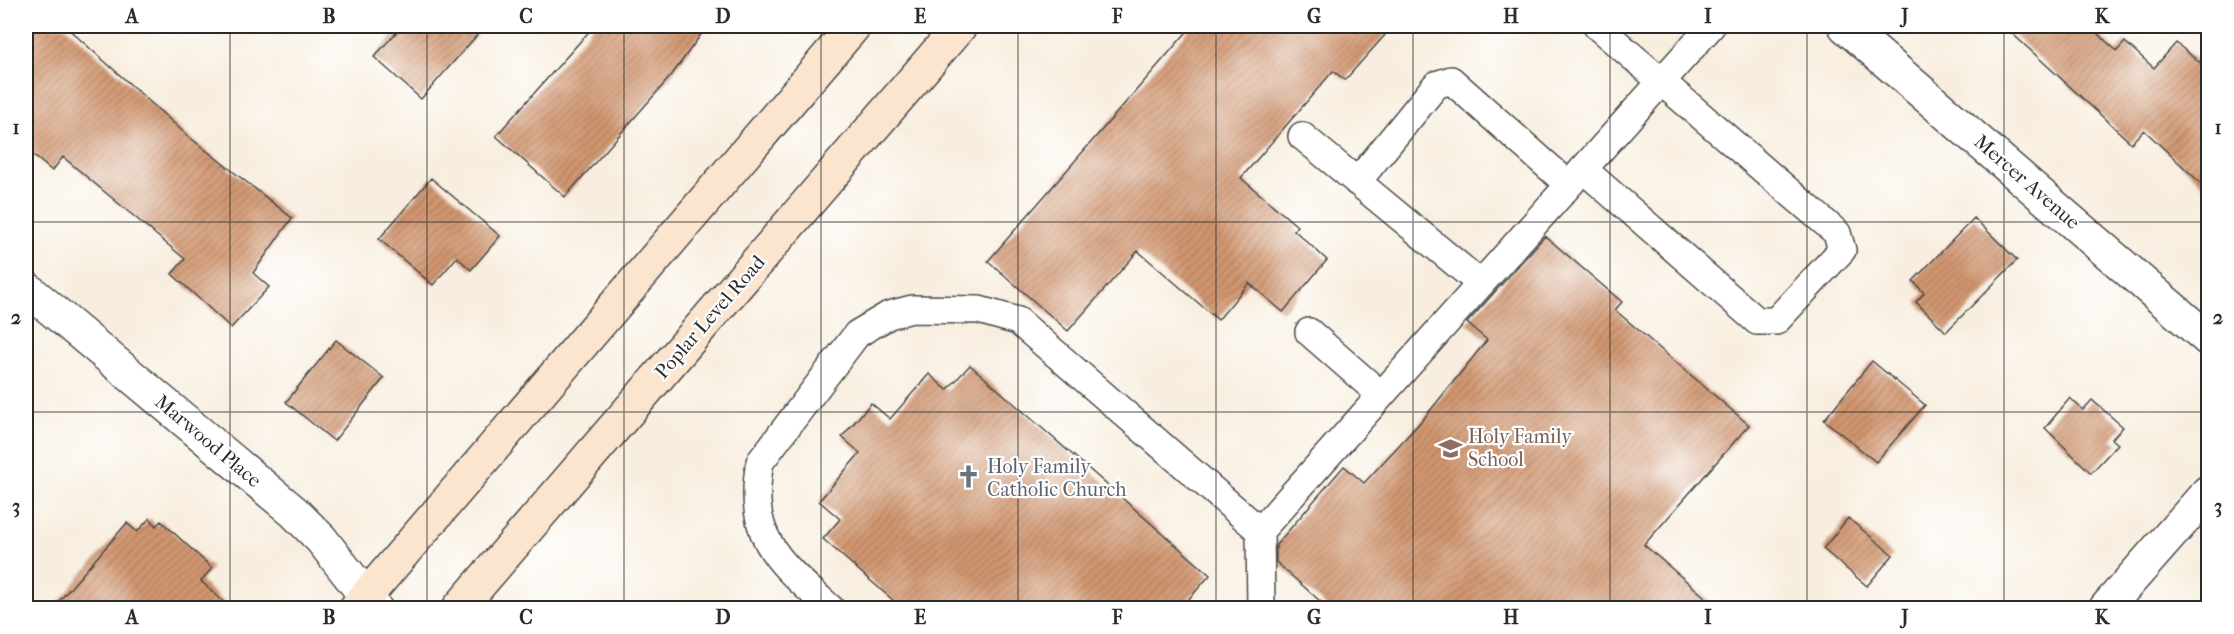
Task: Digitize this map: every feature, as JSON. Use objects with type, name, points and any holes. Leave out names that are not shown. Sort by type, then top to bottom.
[{"type":"main road","points":[[365,605],[854,26]]},
{"type":"main road","name":"Poplar Level Road","points":[[459,609],[960,26]]},
{"type":"street","name":"Mercer Avenue","points":[[1845,26],[2208,339]]},
{"type":"street","name":"Marwood Place","points":[[26,288],[294,512],[321,539],[365,605]]},
{"type":"street","points":[[2106,609],[2208,492]]},
{"type":"lane","points":[[1357,182],[1436,85],[1451,80],[1757,321],[1776,321],[1842,250],[1837,233],[1662,80],[1596,26]]},
{"type":"lane","points":[[1261,609],[1260,531],[1711,26]]},
{"type":"lane","points":[[1302,136],[1481,284]]},
{"type":"lane","points":[[830,609],[781,564],[766,540],[757,508],[756,486],[760,462],[857,334],[888,315],[912,309],[979,310],[1018,321],[1260,531]]},
{"type":"lane","points":[[1309,332],[1381,395]]},
{"type":"building","points":[[26,26],[65,26],[188,136],[292,218],[253,273],[269,287],[231,328],[172,274],[185,259],[63,157],[52,171],[26,149]]},
{"type":"building","points":[[402,26],[485,26],[421,99],[374,57]]},
{"type":"building","points":[[594,26],[707,26],[671,76],[565,197],[496,136]]},
{"type":"building","points":[[1192,26],[1393,26],[1345,80],[1333,71],[1241,178],[1297,226],[1294,230],[1327,260],[1283,312],[1249,283],[1218,320],[1138,251],[1068,331],[988,261]]},
{"type":"building","points":[[2004,26],[2089,26],[2117,51],[2125,42],[2154,68],[2176,43],[2208,69],[2208,190],[2144,130],[2131,143]]},
{"type":"building","points":[[431,178],[500,236],[471,270],[457,257],[433,285],[379,239]]},
{"type":"building","points":[[1974,218],[2017,260],[1946,332],[1916,302],[1924,293],[1913,281]]},
{"type":"building","points":[[1545,236],[1622,302],[1615,310],[1749,425],[1644,545],[1719,609],[1329,609],[1276,562],[1276,545],[1344,466],[1364,483],[1425,417],[1487,340],[1467,323]]},
{"type":"building","points":[[336,340],[384,378],[334,441],[286,402]]},
{"type":"building","points":[[1872,361],[1925,405],[1876,462],[1824,420]]},
{"type":"building","name":"Holy Family Catholic Church","points":[[970,365],[1210,575],[1180,609],[903,609],[823,539],[840,519],[819,501],[860,453],[842,437],[871,403],[890,419],[929,374],[947,390]]},
{"type":"building","points":[[2070,398],[2083,410],[2092,400],[2123,427],[2112,439],[2118,444],[2091,473],[2045,428]]},
{"type":"building","points":[[150,518],[156,526],[161,521],[212,568],[201,581],[231,609],[52,609],[127,523],[137,532]]},
{"type":"building","points":[[1848,518],[1893,555],[1867,586],[1823,549]]},
{"type":"place","name":"Holy Family School","points":[[1450,448]]},
{"type":"place","name":"Holy Family Catholic Church","points":[[969,477]]}]
